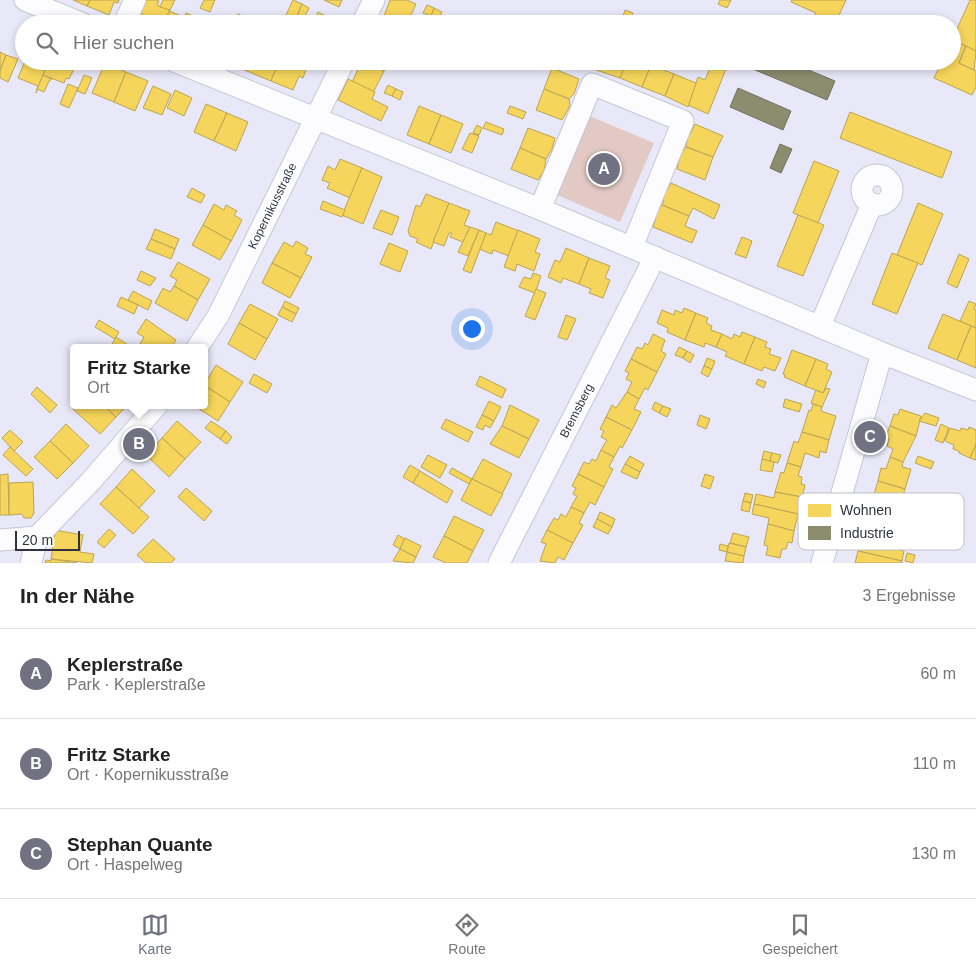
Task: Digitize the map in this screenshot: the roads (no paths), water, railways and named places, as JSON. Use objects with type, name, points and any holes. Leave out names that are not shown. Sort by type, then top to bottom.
[{"type":"street","points":[[24,0],[61,15]]},
{"type":"street","points":[[128,15],[135,0]]},
{"type":"street","points":[[366,15],[374,0]]},
{"type":"street","points":[[196,70],[540,209],[882,353],[976,390]]},
{"type":"street","name":"Kopernikusstraße","points":[[200,344],[218,316],[340,70]]},
{"type":"street","points":[[540,209],[592,84],[683,121],[632,247]]},
{"type":"street","points":[[820,326],[872,204]]},
{"type":"street","name":"Bremsberg","points":[[499,563],[654,257]]},
{"type":"street","points":[[842,493],[882,353]]},
{"type":"street","points":[[31,563],[37,537],[91,481],[154,409]]},
{"type":"street","points":[[0,540],[37,537]]},
{"type":"street","points":[[822,563],[826,550]]},
{"type":"place","name":"Keplerstraße","points":[[604,169]]},
{"type":"place","name":"Stephan Quante","points":[[870,437]]},
{"type":"place","name":"Fritz Starke","points":[[139,444]]}]
